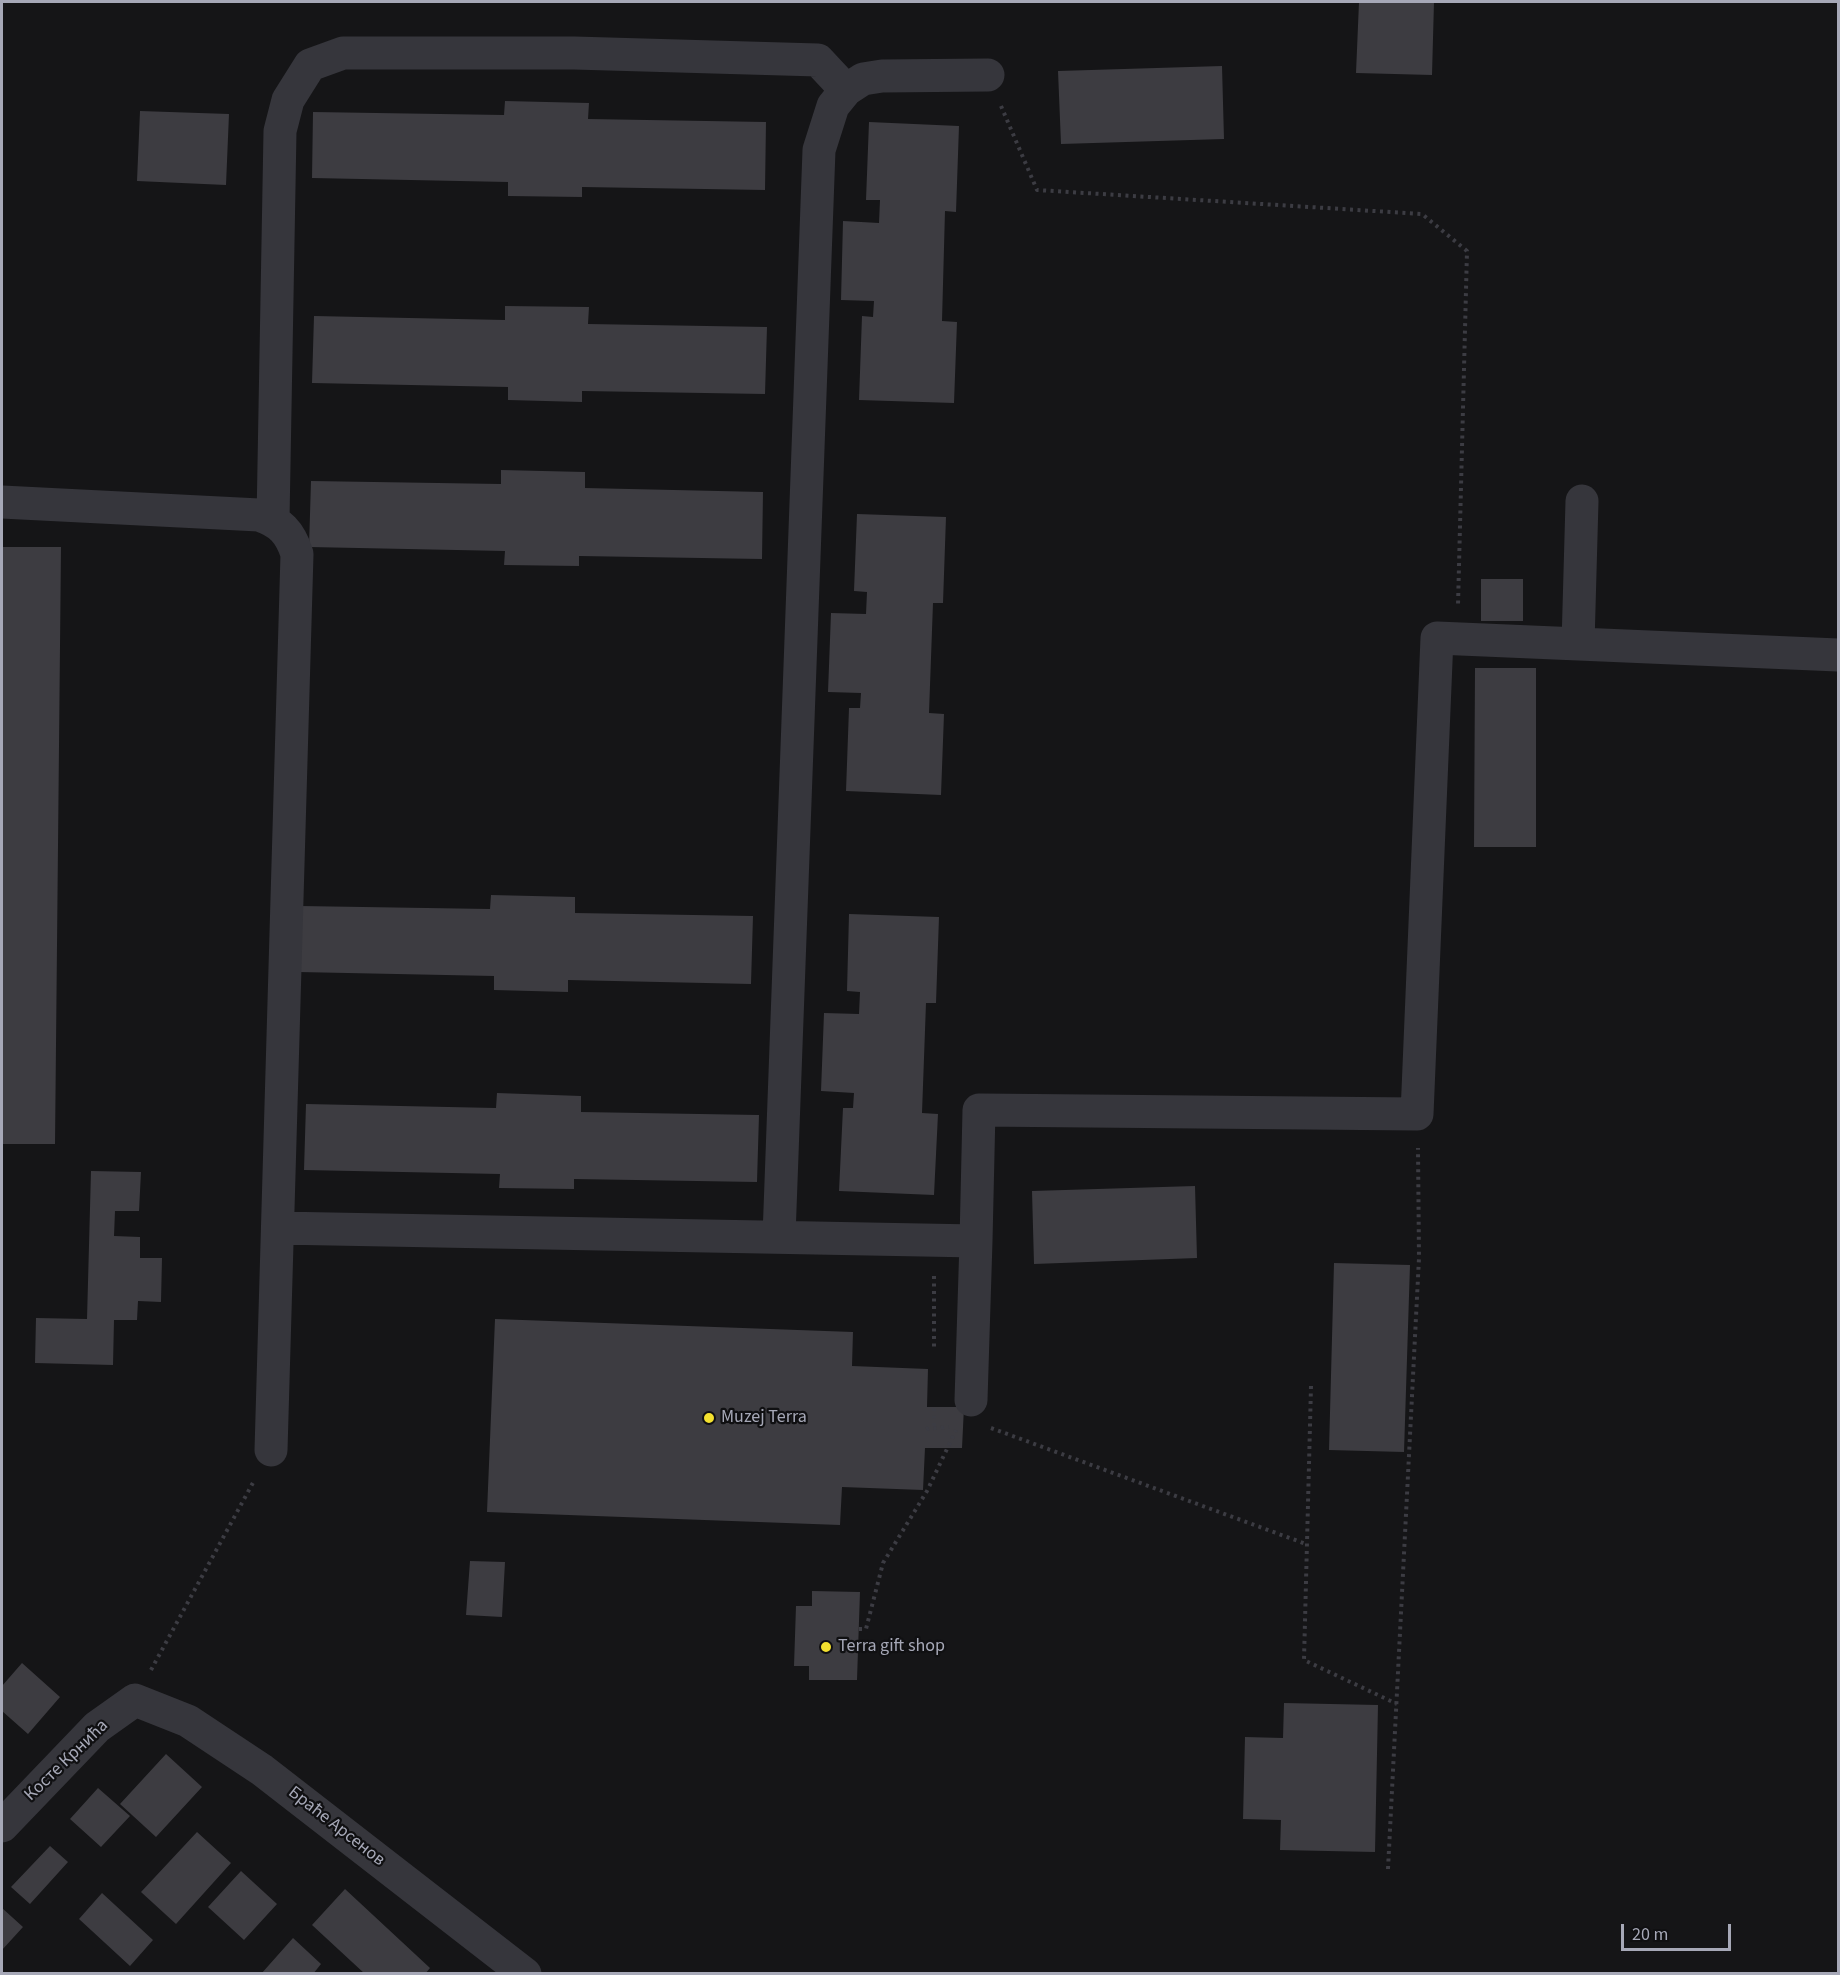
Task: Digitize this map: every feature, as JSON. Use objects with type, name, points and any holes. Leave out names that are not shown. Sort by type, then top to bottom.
[{"type":"street","points":[[273,520],[280,131],[288,100],[310,64],[344,53],[574,53],[818,60],[846,90]]},
{"type":"street","points":[[779,1236],[819,150],[833,105],[846,90],[864,79],[882,76],[988,75]]},
{"type":"street","points":[[1578,644],[1582,501]]},
{"type":"street","points":[[2,502],[259,515],[273,520],[285,529],[297,554],[271,1450]]},
{"type":"street","points":[[964,1413],[976,1241],[979,1110],[1417,1114],[1437,638],[1839,655]]},
{"type":"street","points":[[278,1228],[976,1241]]},
{"type":"street","name":"Косте Крнића","points":[[2,1826],[97,1727],[135,1700]]},
{"type":"street","name":"Браће Арсенов","points":[[135,1700],[188,1721],[262,1770],[525,1974]]},
{"type":"path","points":[[988,75],[1037,190],[1422,214],[1467,251],[1457,639]]},
{"type":"path","points":[[1388,1869],[1419,1258],[1417,1114]]},
{"type":"path","points":[[934,1240],[934,1358]]},
{"type":"path","points":[[1311,1386],[1304,1660],[1397,1704]]},
{"type":"path","points":[[934,1404],[934,1428]]},
{"type":"path","points":[[964,1413],[979,1424],[1306,1544]]},
{"type":"path","points":[[926,1429],[934,1428],[964,1413]]},
{"type":"path","points":[[859,1629],[866,1629],[883,1563],[927,1491],[964,1413]]},
{"type":"path","points":[[135,1700],[271,1450]]},
{"type":"building","points":[[1359,2],[1434,2],[1432,75],[1356,73]]},
{"type":"building","points":[[1222,66],[1224,139],[1061,144],[1058,71]]},
{"type":"building","points":[[505,101],[589,103],[588,119],[766,122],[765,190],[582,187],[582,197],[508,196],[508,182],[312,178],[313,112],[504,115]]},
{"type":"building","points":[[140,111],[229,114],[226,185],[137,181]]},
{"type":"building","points":[[869,122],[959,126],[956,212],[945,211],[942,321],[957,322],[954,403],[859,400],[862,316],[873,317],[874,301],[841,300],[843,221],[879,223],[880,200],[866,200]]},
{"type":"building","points":[[505,306],[589,307],[588,324],[767,327],[765,394],[582,391],[582,402],[508,400],[508,387],[312,383],[314,316],[505,320]]},
{"type":"building","points":[[501,470],[585,472],[585,488],[763,492],[762,559],[579,556],[579,566],[504,565],[505,551],[309,547],[311,481],[501,484]]},
{"type":"building","points":[[857,514],[946,517],[943,603],[933,603],[929,713],[944,714],[941,795],[846,791],[849,708],[860,708],[861,693],[828,692],[831,613],[866,614],[867,592],[854,591]]},
{"type":"building","points":[[2,547],[61,547],[55,1144],[2,1144]]},
{"type":"building","points":[[1481,579],[1523,579],[1523,621],[1481,621]]},
{"type":"building","points":[[1475,668],[1536,668],[1536,847],[1474,847]]},
{"type":"building","points":[[491,895],[575,897],[575,913],[753,916],[751,984],[568,980],[568,992],[494,990],[494,976],[298,972],[300,906],[490,909]]},
{"type":"building","points":[[849,914],[939,917],[936,1003],[926,1003],[922,1113],[938,1114],[934,1195],[839,1191],[843,1108],[853,1108],[854,1093],[821,1091],[824,1013],[859,1014],[860,992],[847,991]]},
{"type":"building","points":[[497,1093],[581,1096],[581,1112],[759,1115],[757,1182],[574,1179],[574,1189],[499,1188],[500,1174],[304,1170],[306,1104],[496,1108]]},
{"type":"building","points":[[91,1171],[141,1172],[139,1211],[115,1211],[114,1236],[140,1237],[140,1258],[162,1258],[161,1302],[138,1301],[137,1320],[114,1320],[113,1365],[35,1363],[36,1318],[87,1319]]},
{"type":"building","points":[[1195,1186],[1197,1258],[1034,1264],[1032,1191]]},
{"type":"building","points":[[1334,1263],[1410,1265],[1404,1452],[1329,1450]]},
{"type":"building","name":"Muzej Terra","points":[[495,1319],[853,1332],[852,1366],[928,1369],[927,1407],[964,1407],[962,1448],[925,1448],[923,1490],[842,1487],[840,1525],[487,1512]]},
{"type":"building","points":[[470,1561],[505,1562],[502,1617],[466,1615]]},
{"type":"building","name":"Terra gift shop","points":[[812,1591],[860,1592],[857,1680],[809,1680],[809,1666],[794,1666],[796,1606],[812,1606]]},
{"type":"building","points":[[22,1663],[60,1697],[28,1734],[2,1711],[2,1686]]},
{"type":"building","points":[[1284,1703],[1378,1705],[1375,1852],[1280,1850],[1281,1820],[1243,1819],[1245,1737],[1283,1738]]},
{"type":"building","points":[[166,1754],[202,1787],[156,1837],[120,1804]]},
{"type":"building","points":[[98,1788],[130,1816],[101,1847],[70,1819]]},
{"type":"building","points":[[197,1832],[231,1863],[176,1924],[141,1892]]},
{"type":"building","points":[[50,1846],[68,1862],[30,1904],[11,1887]]},
{"type":"building","points":[[241,1871],[277,1904],[244,1940],[208,1907]]},
{"type":"building","points":[[345,1889],[430,1968],[425,1974],[365,1974],[312,1925]]},
{"type":"building","points":[[102,1893],[153,1940],[130,1966],[79,1919]]},
{"type":"building","points":[[2,1908],[23,1927],[2,1950]]},
{"type":"building","points":[[293,1938],[321,1964],[313,1974],[261,1974]]},
{"type":"place","name":"Muzej Terra","points":[[709,1418]]},
{"type":"place","name":"Terra gift shop","points":[[826,1647]]}]
